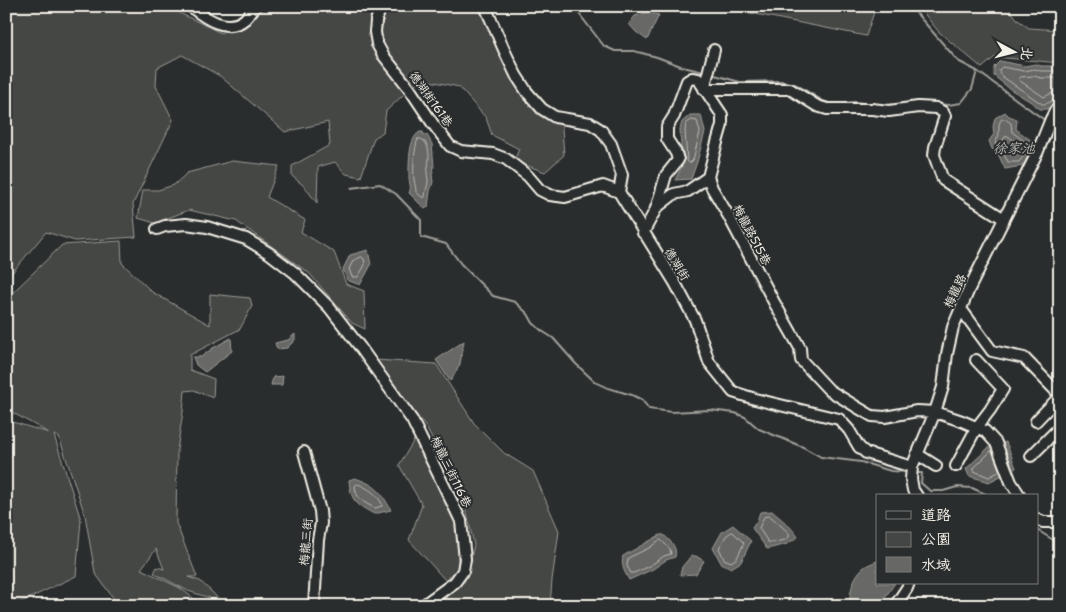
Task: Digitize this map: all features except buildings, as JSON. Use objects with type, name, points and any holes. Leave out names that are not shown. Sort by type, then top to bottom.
[{"type":"street","points":[[190,6],[205,18],[232,26],[244,20],[256,6]]},
{"type":"street","name":"德湖街161巷","points":[[381,6],[376,22],[377,44],[383,56],[409,88],[432,124],[450,146],[461,151],[493,154],[506,159],[528,176],[540,190],[550,195],[565,197],[603,186],[619,192]]},
{"type":"street","points":[[485,6],[516,74],[527,92],[542,109],[555,117],[590,123],[601,130],[611,144],[622,174],[619,192]]},
{"type":"street","points":[[704,89],[714,50]]},
{"type":"street","points":[[643,233],[656,209],[666,175],[678,160],[667,139],[667,127],[674,116],[687,81],[692,78],[698,79],[722,115],[722,126],[708,177],[688,191],[674,194],[656,209]]},
{"type":"street","points":[[704,89],[790,89],[817,106],[827,109],[889,111],[918,107],[936,108],[943,112],[944,116],[934,155],[943,180],[1004,219]]},
{"type":"street","name":"梅龍路","points":[[912,471],[943,387],[953,327],[1038,152],[1048,124],[1055,111],[1060,108]]},
{"type":"street","name":"梅龍路515巷","points":[[708,177],[712,188],[800,348],[801,360],[829,390],[872,416],[884,417],[917,411],[935,412],[977,427],[996,443],[1011,482],[1019,494]]},
{"type":"street","name":"德湖街","points":[[619,192],[674,281],[695,320],[709,362],[733,392],[839,419],[849,430],[859,447],[866,453],[912,471]]},
{"type":"street","name":"梅龍三街116巷","points":[[157,229],[165,226],[186,224],[206,227],[246,239],[295,273],[329,307],[412,420],[461,521],[465,559],[463,570],[455,582],[422,606]]},
{"type":"street","points":[[961,309],[992,351],[1024,358],[1060,395],[1036,421]]},
{"type":"street","points":[[956,466],[977,427],[1003,389],[976,360]]},
{"type":"street","points":[[1031,456],[1060,427]]},
{"type":"street","name":"梅龍三街","points":[[304,452],[321,517],[314,606]]},
{"type":"street","points":[[917,454],[936,466]]},
{"type":"street","points":[[912,471],[913,490],[916,494]]},
{"type":"street","points":[[1038,520],[1043,522],[1060,522]]},
{"type":"street","points":[[896,606],[909,584]]},
{"type":"green space","points":[[6,6],[165,6],[221,33],[253,13],[252,6],[473,6],[487,22],[529,95],[561,116],[564,155],[545,172],[514,161],[519,149],[492,135],[486,118],[459,87],[430,81],[415,84],[386,111],[383,132],[374,138],[361,177],[346,174],[335,162],[318,167],[317,203],[304,186],[292,176],[292,166],[330,145],[328,122],[285,132],[220,76],[182,55],[157,68],[156,86],[173,120],[133,204],[136,237],[75,241],[46,232],[6,280]]},
{"type":"green space","points":[[715,6],[876,6],[866,36]]},
{"type":"green space","points":[[918,6],[1007,6],[1018,20],[1029,28],[1060,30],[1060,63],[995,57],[982,68],[939,32]]},
{"type":"green space","points":[[232,161],[279,166],[267,197],[305,220],[301,232],[334,252],[346,284],[364,291],[365,329],[352,323],[309,273],[236,221],[189,210],[155,223],[138,218],[143,190],[158,190],[174,185],[187,173]]},
{"type":"green space","points":[[121,241],[122,263],[152,292],[210,325],[210,294],[250,298],[252,306],[240,329],[190,355],[190,370],[214,379],[213,398],[194,390],[185,391],[177,450],[176,523],[197,577],[188,577],[200,581],[224,606],[208,606],[210,598],[188,591],[154,573],[157,567],[164,569],[156,549],[141,569],[180,588],[201,604],[201,606],[116,606],[114,599],[95,573],[85,515],[59,437],[54,435],[81,520],[76,576],[15,605],[6,606],[6,420],[49,433],[6,409],[6,299],[62,245]]},
{"type":"green space","points":[[376,360],[436,364],[474,423],[504,453],[533,471],[559,531],[550,606],[437,606],[465,581],[474,545],[465,504],[427,429]]},
{"type":"green space","points":[[416,437],[458,523],[458,567],[446,581],[409,540],[422,505],[399,465]]},
{"type":"water","points":[[648,12],[659,15],[647,40],[629,24],[635,16]]},
{"type":"water","points":[[1000,61],[1025,66],[1036,64],[1041,66],[1060,66],[1060,102],[1047,109],[1040,109],[1010,89],[994,76],[994,67]]},
{"type":"water","name":"徐家池","points":[[1005,112],[1017,119],[1016,129],[1033,142],[1031,155],[1022,166],[1005,169],[989,141],[994,134],[995,118]]},
{"type":"water","points":[[690,115],[701,115],[705,132],[691,179],[675,180],[682,161],[680,129],[682,122]]},
{"type":"water","points":[[420,132],[427,135],[432,144],[434,167],[428,207],[425,209],[409,193],[411,146],[416,135]]},
{"type":"water","points":[[368,250],[371,265],[360,285],[347,280],[343,269],[350,255]]},
{"type":"water","points":[[295,334],[295,340],[287,348],[277,349],[275,343],[288,340]]},
{"type":"water","points":[[231,338],[232,351],[205,372],[196,365],[193,357],[201,357]]},
{"type":"water","points":[[464,341],[460,364],[450,381],[436,360]]},
{"type":"water","points":[[283,376],[282,385],[271,385],[273,377]]},
{"type":"water","points":[[1006,442],[1016,468],[989,482],[969,476],[966,469],[988,448]]},
{"type":"water","points":[[355,478],[373,486],[384,498],[391,510],[374,514],[359,505],[353,498],[350,487],[349,480]]},
{"type":"water","points":[[772,511],[798,537],[787,544],[767,549],[752,528],[760,512]]},
{"type":"water","points":[[733,525],[751,541],[741,562],[731,568],[721,563],[713,548],[722,532]]},
{"type":"water","points":[[660,535],[664,535],[673,544],[676,553],[675,557],[629,580],[623,568],[623,556]]},
{"type":"water","points":[[691,556],[696,556],[704,561],[696,574],[680,575],[682,567]]},
{"type":"water","points":[[876,561],[876,584],[894,584],[879,606],[849,606],[854,581],[864,567]]},
{"type":"waterway","points":[[573,6],[604,46],[615,51],[634,51],[704,72]]},
{"type":"waterway","points":[[910,6],[958,61],[977,71],[1046,121]]},
{"type":"waterway","points":[[938,104],[961,103],[972,89],[977,71]]},
{"type":"waterway","points":[[711,74],[740,82],[782,81],[797,85],[823,101],[832,104],[855,102],[891,106]]},
{"type":"waterway","points":[[901,104],[916,103]]},
{"type":"waterway","points":[[1052,125],[1060,131]]},
{"type":"waterway","points":[[351,188],[380,184],[396,194],[421,220],[421,237],[446,244],[461,264],[493,296],[515,302],[528,314],[533,323],[553,338],[595,382],[632,395],[642,400],[649,409],[672,412],[710,410],[735,413],[745,417],[759,429],[803,447],[821,457],[861,462],[891,471],[907,472]]},
{"type":"waterway","points":[[914,473],[922,473],[921,483],[930,491],[943,491],[957,487],[972,488],[986,494]]},
{"type":"waterway","points":[[1038,531],[1060,544]]}]
